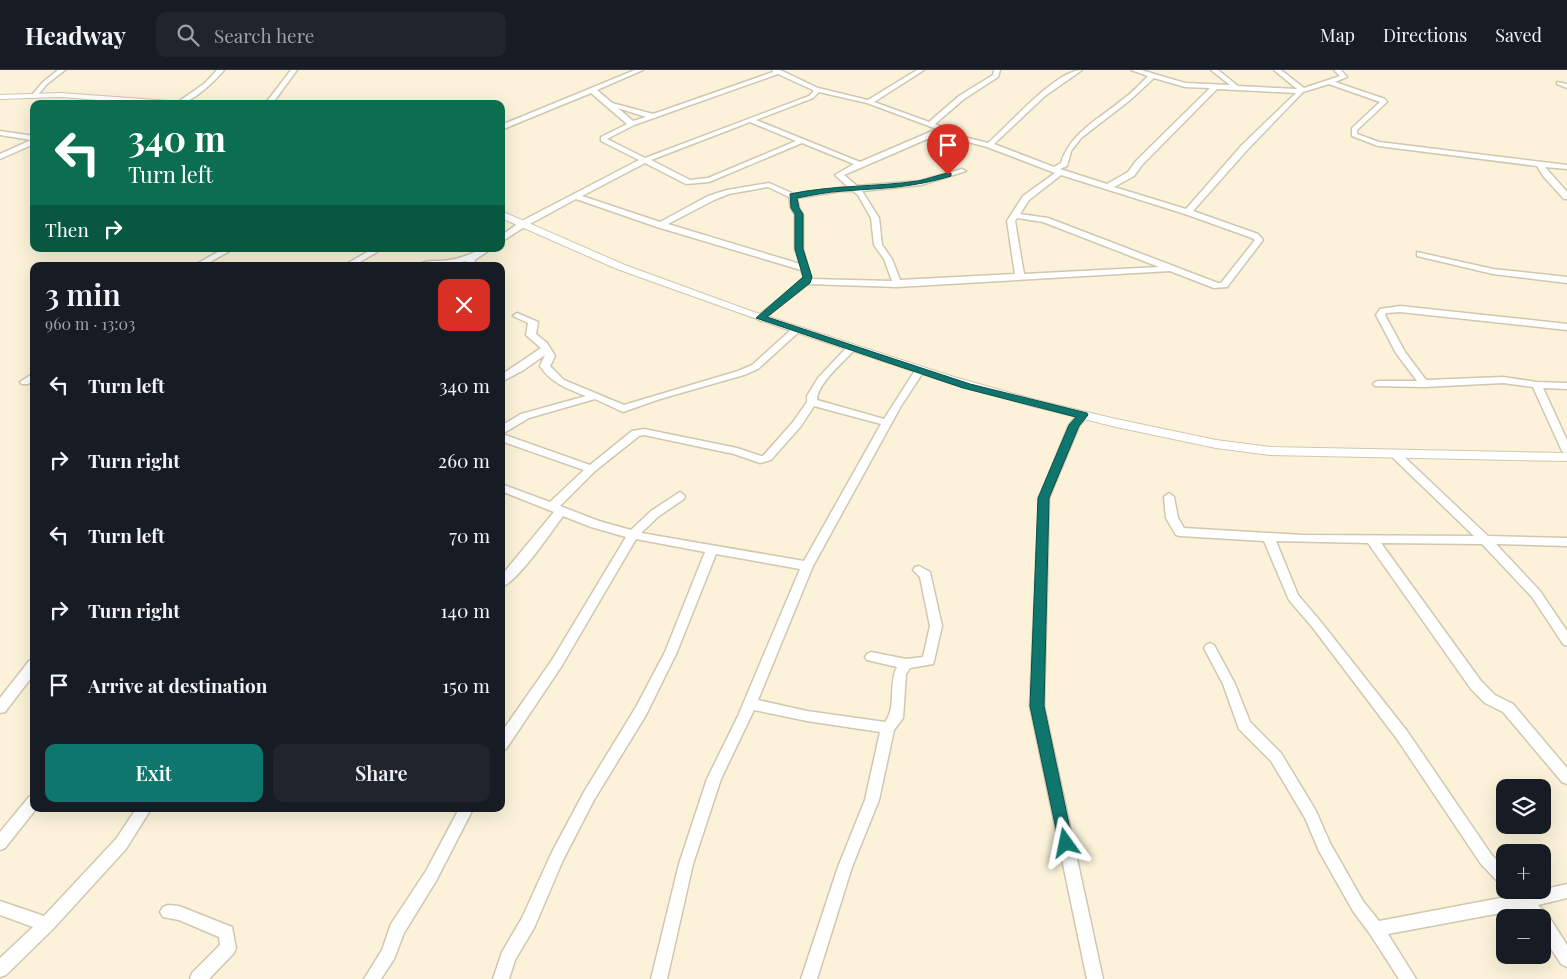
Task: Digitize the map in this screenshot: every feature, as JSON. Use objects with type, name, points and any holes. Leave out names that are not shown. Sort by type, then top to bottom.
[{"type":"street","points":[[35,96],[45,83],[62,70]]},
{"type":"street","points":[[186,100],[221,70]]},
{"type":"street","points":[[271,100],[294,70]]},
{"type":"street","points":[[505,126],[640,70]]},
{"type":"street","points":[[870,102],[921,70]]},
{"type":"street","points":[[932,124],[955,101],[996,76],[997,70]]},
{"type":"street","points":[[989,145],[1004,133],[1026,110],[1063,80],[1079,70]]},
{"type":"street","points":[[1134,70],[1185,85],[1302,90],[1331,83],[1344,77],[1337,70]]},
{"type":"street","points":[[1214,70],[1236,87]]},
{"type":"street","points":[[1277,70],[1302,90]]},
{"type":"street","points":[[801,141],[709,180],[697,183],[689,182],[603,140],[608,134],[632,124],[777,71],[816,89],[870,102],[890,111],[932,124],[968,140]]},
{"type":"street","points":[[1020,278],[1010,226],[1014,216],[1030,194],[1064,164],[1068,151],[1080,137],[1127,100],[1152,76]]},
{"type":"street","points":[[1331,83],[1383,100],[1384,102],[1354,129],[1354,135],[1363,140],[1421,150],[1567,166]]},
{"type":"street","points":[[1558,83],[1567,86]]},
{"type":"street","points":[[1108,187],[1131,174],[1139,163],[1215,86]]},
{"type":"street","points":[[591,89],[632,124]]},
{"type":"street","points":[[811,97],[816,93],[816,89]]},
{"type":"street","points":[[1188,212],[1245,147],[1302,90]]},
{"type":"street","points":[[505,237],[523,224],[645,160],[828,92]]},
{"type":"street","points":[[0,97],[61,95],[110,100]]},
{"type":"street","points":[[611,105],[655,117]]},
{"type":"street","points":[[750,120],[860,164]]},
{"type":"street","points":[[897,284],[888,259],[878,245],[876,221],[862,195],[840,175],[860,164],[944,129]]},
{"type":"street","points":[[0,133],[30,139]]},
{"type":"street","points":[[928,136],[968,140],[989,145],[1057,171],[1188,212],[1255,236],[1258,242],[1222,286],[1045,220],[1014,216]]},
{"type":"street","points":[[0,157],[30,142]]},
{"type":"street","points":[[1539,163],[1546,174],[1567,197]]},
{"type":"street","points":[[660,225],[711,198],[727,192],[769,185],[793,196],[854,188],[880,188],[922,183],[962,171]]},
{"type":"street","points":[[761,318],[806,281],[808,277],[799,249],[799,214],[795,208],[793,196]]},
{"type":"street","points":[[576,197],[660,225],[805,268]]},
{"type":"street","points":[[505,216],[562,243],[666,285],[761,318],[966,386],[1083,415],[1250,449],[1296,453],[1567,457]]},
{"type":"street","points":[[205,262],[223,252]]},
{"type":"street","points":[[355,262],[373,252]]},
{"type":"street","points":[[453,262],[472,257],[481,252]]},
{"type":"street","points":[[1420,254],[1495,273],[1567,280]]},
{"type":"street","points":[[468,262],[472,257]]},
{"type":"street","points":[[806,281],[897,284],[1173,269]]},
{"type":"street","points":[[1424,384],[1397,346],[1380,315],[1383,310],[1400,309],[1567,327]]},
{"type":"street","points":[[517,316],[533,322],[531,335],[546,349],[550,356],[546,366],[549,373],[560,381],[623,409],[657,397],[741,373],[755,366],[796,330]]},
{"type":"street","points":[[505,579],[512,573],[556,509],[591,469],[636,433],[644,432],[737,451],[760,460],[767,458],[798,424],[812,402],[812,396],[821,380],[851,348]]},
{"type":"street","points":[[505,377],[546,349]]},
{"type":"street","points":[[659,979],[686,864],[700,816],[714,780],[750,704],[807,566],[887,423],[919,371]]},
{"type":"street","points":[[25,382],[30,379]]},
{"type":"street","points":[[1378,384],[1503,380],[1537,385],[1567,386]]},
{"type":"street","points":[[1537,385],[1567,451]]},
{"type":"street","points":[[505,428],[525,416],[596,396]]},
{"type":"street","points":[[812,402],[887,423]]},
{"type":"street","points":[[1083,415],[1074,425],[1044,498],[1037,706],[1095,979]]},
{"type":"street","points":[[505,438],[591,469]]},
{"type":"street","points":[[1394,453],[1485,540],[1536,594],[1565,637]]},
{"type":"street","points":[[505,489],[556,509],[634,535],[807,566]]},
{"type":"street","points":[[505,739],[576,633],[634,535],[658,510],[680,496]]},
{"type":"street","points":[[1169,498],[1172,518],[1180,532],[1372,540],[1567,542]]},
{"type":"street","points":[[1268,537],[1294,597],[1318,625],[1355,677],[1402,736],[1486,859],[1496,870]]},
{"type":"street","points":[[1372,540],[1476,685],[1490,699],[1508,708],[1567,778]]},
{"type":"street","points":[[501,979],[508,957],[528,923],[557,856],[590,796],[641,711],[670,652],[712,550]]},
{"type":"street","points":[[871,657],[906,664],[928,661],[936,626],[926,575],[919,570]]},
{"type":"street","points":[[1210,648],[1229,684],[1244,725],[1276,757],[1311,815],[1324,846],[1358,906],[1376,929],[1408,979]]},
{"type":"street","points":[[809,979],[846,867],[872,800],[888,728],[896,718],[900,674],[906,664]]},
{"type":"street","points":[[0,708],[30,669]]},
{"type":"street","points":[[750,704],[807,716],[888,728]]},
{"type":"street","points":[[0,843],[30,806]]},
{"type":"street","points":[[0,969],[47,924],[120,844],[142,812]]},
{"type":"street","points":[[372,979],[388,954],[397,929],[431,876],[464,812]]},
{"type":"street","points":[[1551,892],[1567,890]]},
{"type":"street","points":[[1376,929],[1503,899]]},
{"type":"street","points":[[1524,899],[1532,909]]},
{"type":"street","points":[[0,908],[47,924]]},
{"type":"street","points":[[168,912],[179,913],[226,932],[228,948],[198,979]]},
{"type":"street","points":[[1551,934],[1567,959]]},
{"type":"route","points":[[948,175],[922,183],[880,188],[842,189],[793,196],[795,208],[799,214],[799,249],[808,277],[806,281],[761,318],[966,386],[1083,415],[1074,425],[1044,498],[1037,706],[1066,843]]}]
